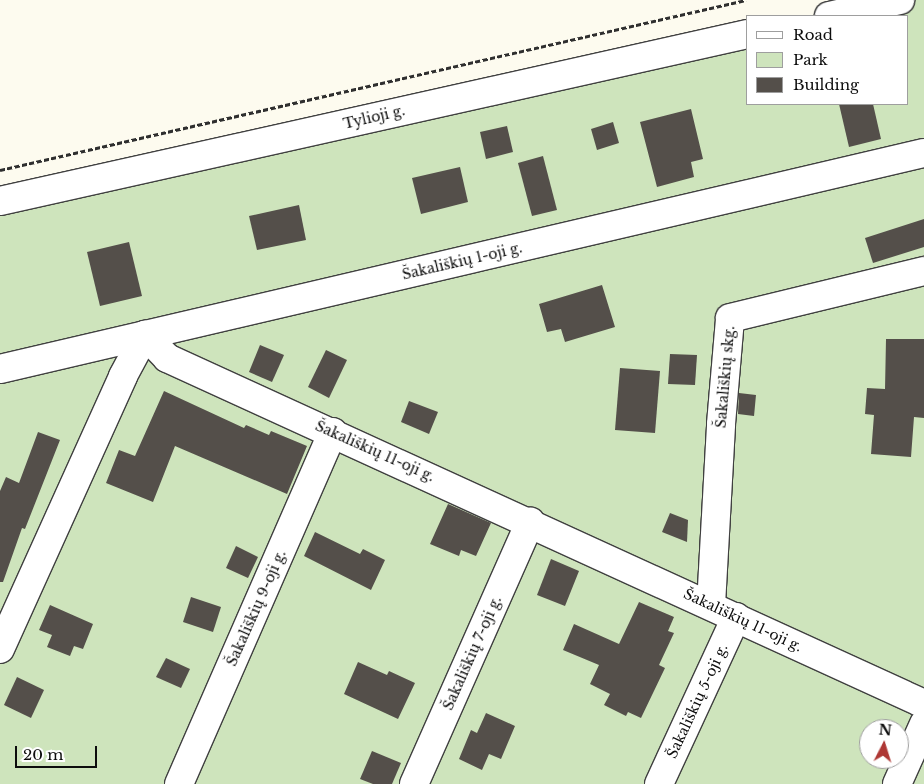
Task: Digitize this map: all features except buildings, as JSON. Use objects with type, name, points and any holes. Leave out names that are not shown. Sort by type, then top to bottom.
[{"type":"street","points":[[833,15],[900,0]]},
{"type":"street","name":"Tylioji g.","points":[[0,200],[746,34]]},
{"type":"street","name":"Šakališkių 1-oji g.","points":[[0,369],[924,153]]},
{"type":"street","name":"Šakališkių skg.","points":[[711,606],[721,424],[730,318],[924,271]]},
{"type":"street","points":[[0,649],[123,376],[145,336]]},
{"type":"street","name":"Šakališkių 11-oji g.","points":[[145,336],[167,358],[530,522],[924,704]]},
{"type":"street","name":"Šakališkių 9-oji g.","points":[[179,784],[333,432]]},
{"type":"street","name":"Šakališkių 7-oji g.","points":[[414,784],[530,522]]},
{"type":"street","name":"Šakališkių 5-oji g.","points":[[659,784],[736,617]]},
{"type":"street","points":[[897,784],[924,724]]},
{"type":"path","points":[[0,170],[746,0]]},
{"type":"green space","points":[[914,0],[924,0],[924,784],[0,784],[0,201],[746,34],[746,105],[909,105],[909,15],[834,15]]}]
